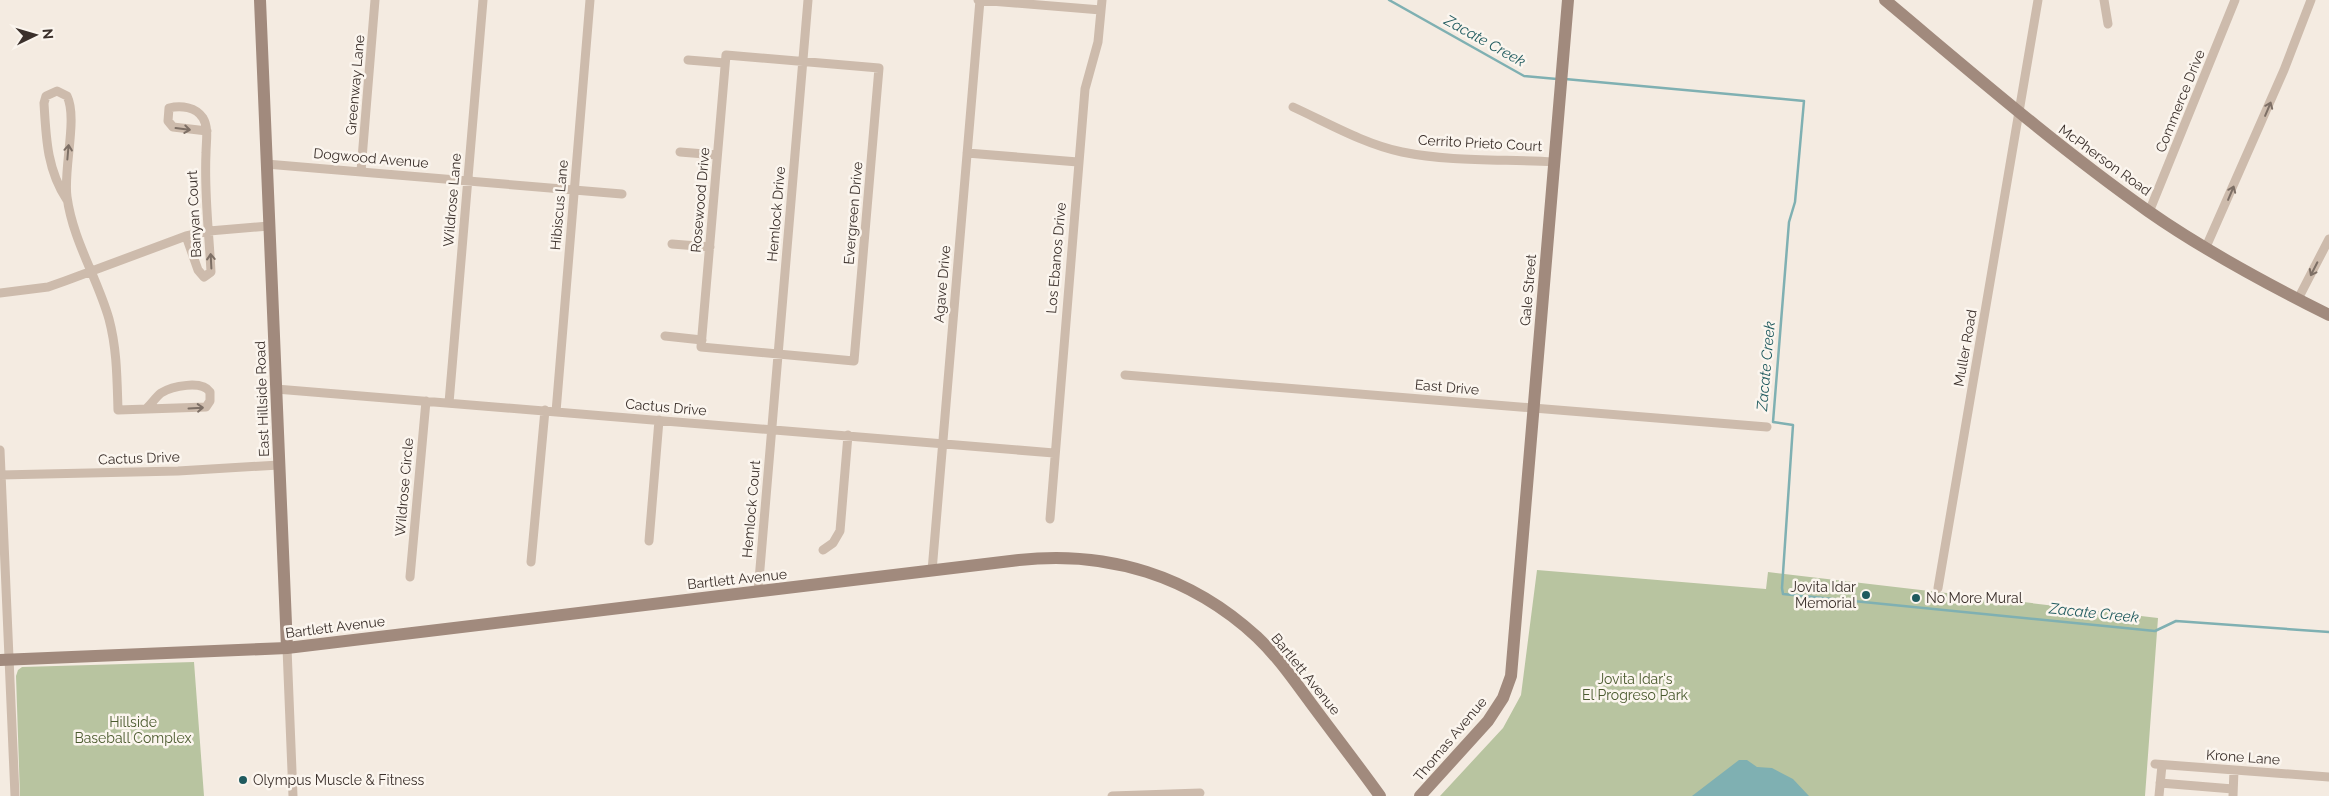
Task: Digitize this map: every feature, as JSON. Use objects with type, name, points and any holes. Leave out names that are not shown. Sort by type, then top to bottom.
[{"type":"main road","name":"East Hillside Road","points":[[260,0],[287,648]]},
{"type":"main road","name":"Gale Street","points":[[1519,582],[1568,0]]},
{"type":"main road","name":"McPherson Road","points":[[1885,0],[2045,134],[2150,212],[2206,247],[2329,315]]},
{"type":"main road","name":"Bartlett Avenue","points":[[5,660],[287,648],[1036,558],[1073,558],[1133,566],[1175,581],[1216,604],[1280,661],[1380,796]]},
{"type":"main road","name":"Thomas Avenue","points":[[1420,796],[1488,722],[1503,698],[1511,676],[1519,582]]},
{"type":"street","name":"Greenway Lane","points":[[361,172],[375,0]]},
{"type":"street","name":"Wildrose Lane","points":[[449,402],[483,0]]},
{"type":"street","name":"Hibiscus Lane","points":[[556,412],[590,0]]},
{"type":"street","name":"Hemlock Drive","points":[[772,430],[808,0]]},
{"type":"street","points":[[979,0],[1101,10]]},
{"type":"street","name":"Agave Drive","points":[[932,571],[979,0]]},
{"type":"street","name":"Los Ebanos Drive","points":[[1050,519],[1085,89],[1098,42],[1102,0]]},
{"type":"street","name":"Muller Road","points":[[1938,588],[2038,0]]},
{"type":"street","points":[[2104,0],[2108,24]]},
{"type":"street","name":"Commerce Drive","points":[[2150,212],[2234,0]]},
{"type":"street","points":[[2206,247],[2284,70],[2311,0]]},
{"type":"street","name":"Rosewood Drive","points":[[702,343],[726,59]]},
{"type":"street","points":[[688,60],[803,61]]},
{"type":"street","name":"Evergreen Drive","points":[[778,354],[854,361],[879,68],[803,61]]},
{"type":"street","points":[[67,200],[58,187],[46,147],[44,103],[46,96],[56,91],[67,96],[70,102],[70,130],[65,183],[67,200],[72,228],[108,317],[114,340],[118,410],[206,407],[210,401],[210,392],[202,386],[177,387],[160,394],[147,408]]},
{"type":"street","name":"Cerrito Prieto Court","points":[[1293,106],[1358,138],[1401,152],[1437,156],[1554,162]]},
{"type":"street","name":"Banyan Court","points":[[186,236],[198,270],[204,277],[211,272],[205,184],[207,131]]},
{"type":"street","points":[[680,152],[718,155]]},
{"type":"street","points":[[967,153],[1078,162]]},
{"type":"street","name":"Dogwood Avenue","points":[[266,164],[622,194]]},
{"type":"street","points":[[0,293],[48,287],[186,236],[209,230],[269,226]]},
{"type":"street","points":[[2298,299],[2329,239]]},
{"type":"street","points":[[672,244],[710,247]]},
{"type":"street","points":[[665,336],[778,354]]},
{"type":"street","name":"East Drive","points":[[1125,375],[1767,427]]},
{"type":"street","name":"Cactus Drive","points":[[276,389],[1054,453]]},
{"type":"street","name":"Wildrose Circle","points":[[410,577],[426,401]]},
{"type":"street","points":[[532,562],[545,410]]},
{"type":"street","points":[[649,541],[659,420]]},
{"type":"street","name":"Hemlock Court","points":[[758,592],[772,430]]},
{"type":"street","points":[[823,550],[834,543],[840,531],[848,435]]},
{"type":"street","points":[[0,450],[5,660],[15,796]]},
{"type":"street","name":"Cactus Drive","points":[[0,475],[178,471],[279,465]]},
{"type":"street","name":"East Hillside Road","points":[[287,648],[293,796]]},
{"type":"street","name":"Krone Lane","points":[[2160,783],[2158,764],[2329,776]]},
{"type":"street","points":[[2159,796],[2160,783],[2233,793],[2234,770]]},
{"type":"street","points":[[1112,796],[1200,793]]},
{"type":"green space","name":"Jovita Idar's El Progreso Park","points":[[1537,570],[1766,589],[1768,572],[2158,618],[2145,796],[1440,796],[1503,728],[1521,695]]},
{"type":"green space","name":"Hillside Baseball Complex","points":[[194,662],[204,796],[20,796],[16,676],[18,670],[22,667]]},
{"type":"water","points":[[1739,760],[1747,760],[1757,767],[1772,768],[1793,779],[1809,796],[1692,796]]},
{"type":"waterway","name":"Zacate Creek","points":[[1389,0],[1524,76],[1557,79]]},
{"type":"waterway","name":"Zacate Creek","points":[[1565,79],[1804,101],[1795,202],[1789,222],[1773,422],[1793,425],[1783,594],[2155,631],[2176,621],[2329,632]]},
{"type":"place","name":"Jovita Idar Memorial","points":[[1866,595]]},
{"type":"place","name":"No More Mural","points":[[1916,598]]},
{"type":"place","name":"Olympus Muscle & Fitness","points":[[243,780]]}]
